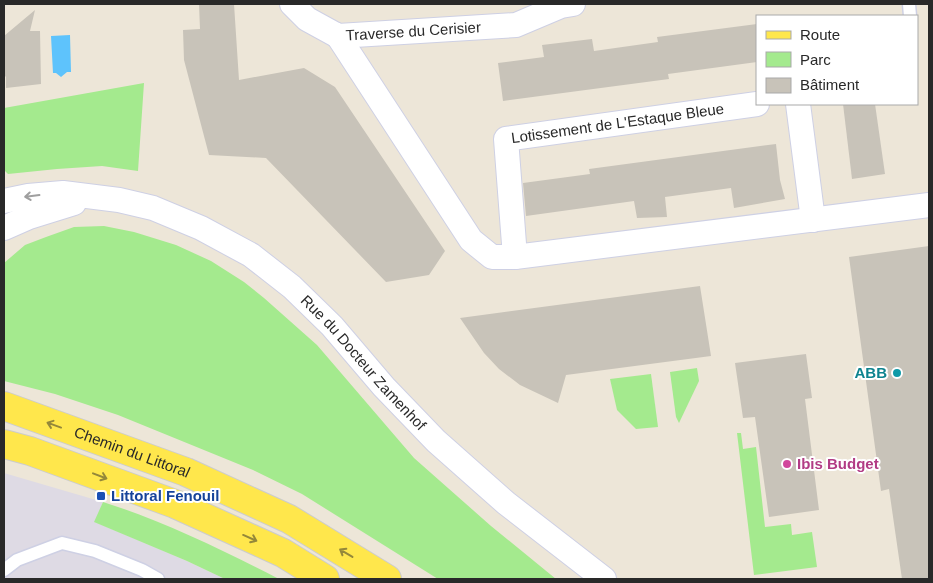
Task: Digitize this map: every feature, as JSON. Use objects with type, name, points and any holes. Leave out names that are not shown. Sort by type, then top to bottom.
[{"type":"main road","name":"Chemin du Littoral","points":[[4,406],[186,472],[289,518],[387,579]]},
{"type":"main road","points":[[4,444],[30,450],[175,504],[283,553],[325,579]]},
{"type":"street","name":"Traverse du Cerisier","points":[[292,4],[307,19],[338,36],[516,24],[561,6],[573,4]]},
{"type":"street","points":[[338,36],[471,240],[492,257],[515,257],[929,205]]},
{"type":"street","name":"Lotissement de L'Estaque Bleue","points":[[515,257],[506,139],[756,104]]},
{"type":"street","points":[[798,105],[813,220]]},
{"type":"street","name":"Rue du Docteur Zamenhof","points":[[4,201],[28,196],[63,193],[119,200],[153,208],[201,228],[258,260],[292,286],[332,326],[384,387],[436,441],[506,503],[604,579]]},
{"type":"street","name":"Rue du Docteur Zamenhof","points":[[4,228],[29,216],[96,198]]},
{"type":"lane","points":[[4,570],[17,560],[62,543],[95,551],[142,570],[158,579]]},
{"type":"shaded area","points":[[4,473],[103,502],[95,522],[225,579],[4,579]]},
{"type":"green space","points":[[144,83],[138,171],[102,166],[8,174],[4,170],[4,108]]},
{"type":"green space","points":[[104,226],[134,232],[176,245],[211,261],[244,282],[317,345],[414,458],[491,526],[556,579],[438,579],[302,494],[253,470],[118,415],[55,394],[4,381],[4,263],[25,245],[46,237],[74,227]]},
{"type":"green space","points":[[697,368],[699,381],[679,423],[676,417],[670,372]]},
{"type":"green space","points":[[651,374],[658,427],[636,429],[617,410],[610,379]]},
{"type":"green space","points":[[737,433],[741,433],[743,449],[756,447],[765,527],[791,524],[792,535],[812,532],[817,567],[754,575]]},
{"type":"green space","points":[[103,502],[170,527],[279,579],[225,579],[94,522]]},
{"type":"water","points":[[70,35],[71,72],[67,72],[61,77],[53,73],[51,36]]},
{"type":"building","points":[[199,4],[234,4],[239,80],[304,68],[335,87],[445,251],[429,275],[386,282],[266,158],[209,155],[184,60],[183,30],[200,29]]},
{"type":"building","points":[[35,10],[30,31],[40,31],[41,84],[6,88],[4,36]]},
{"type":"building","points":[[756,24],[756,62],[668,74],[669,79],[503,101],[498,63],[544,57],[542,45],[592,39],[594,51],[658,42],[657,37]]},
{"type":"building","points":[[843,105],[875,105],[885,174],[852,179]]},
{"type":"building","points":[[776,144],[780,180],[785,199],[734,208],[731,188],[665,197],[667,217],[637,218],[634,201],[526,216],[523,183],[590,174],[589,169]]},
{"type":"building","name":"ABB","points":[[929,246],[929,579],[902,579],[889,489],[881,491],[849,257]]},
{"type":"building","points":[[700,286],[711,356],[566,375],[558,403],[520,385],[499,369],[484,353],[460,318]]},
{"type":"building","name":"Ibis Budget","points":[[806,354],[812,398],[805,399],[819,510],[769,517],[755,417],[743,418],[735,363]]},
{"type":"place","name":"ABB","points":[[897,373]]},
{"type":"place","name":"Ibis Budget","points":[[787,464]]},
{"type":"place","name":"Littoral Fenouil","points":[[101,496]]}]
